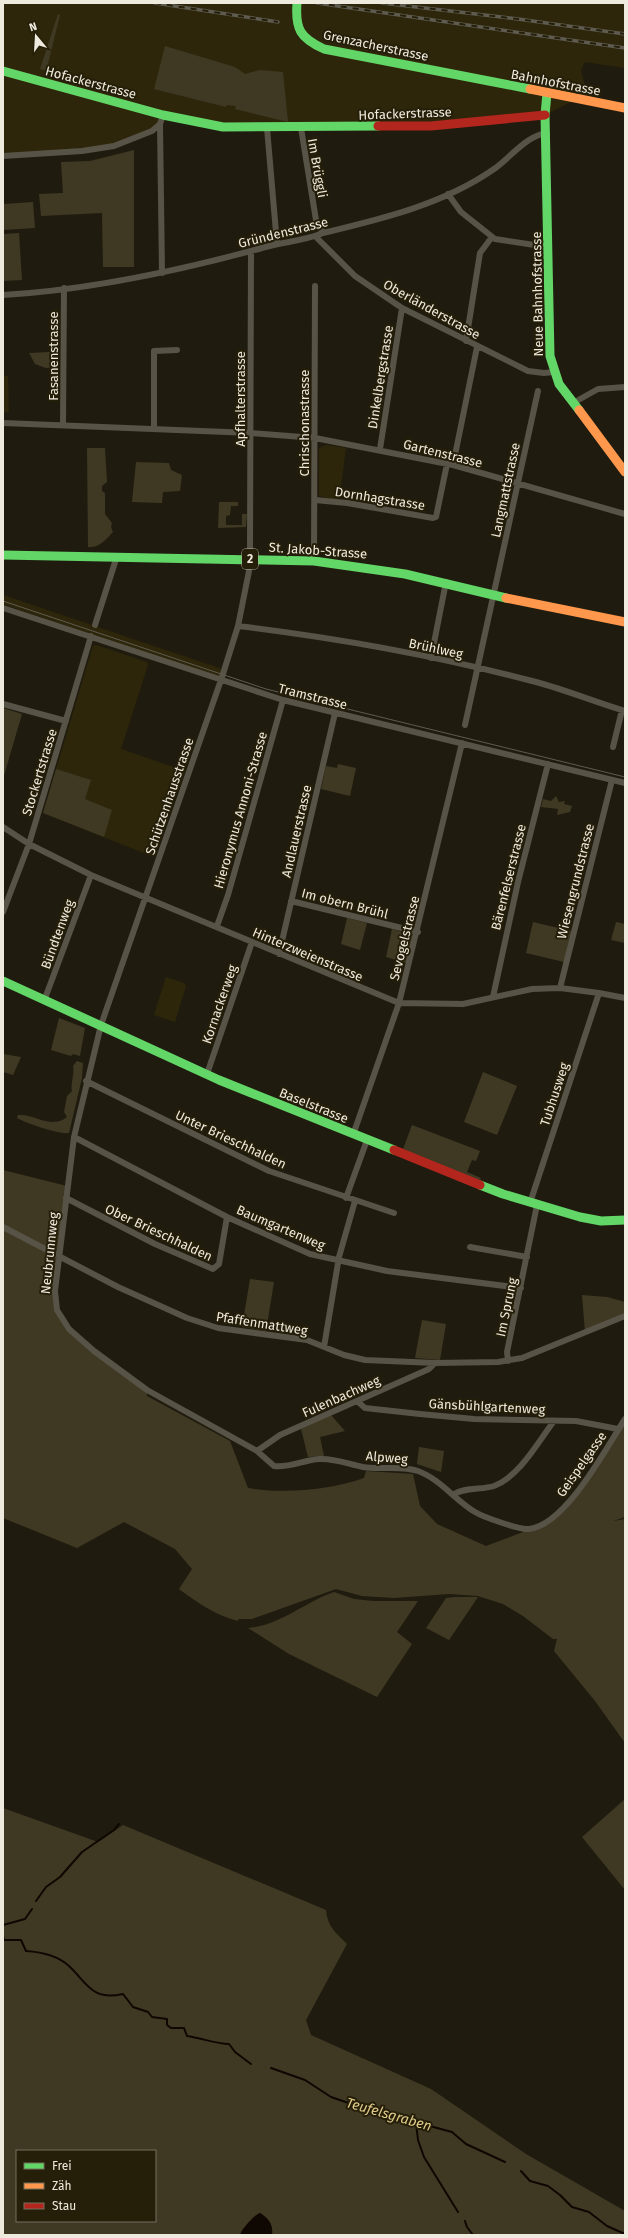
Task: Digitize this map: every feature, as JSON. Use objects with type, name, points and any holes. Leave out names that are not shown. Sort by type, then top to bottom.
[{"type":"street","name":"Grenzacherstrasse","points":[[296,4],[296,16],[299,32],[308,43],[324,49],[481,81]]},
{"type":"street","name":"Hofackerstrasse","points":[[3,71],[163,115],[212,126],[267,128],[431,126],[544,115]]},
{"type":"street","name":"Bahnhofstrasse","points":[[481,81],[625,108]]},
{"type":"street","name":"Neue Bahnhofstrasse","points":[[547,93],[544,115],[547,133],[550,356],[559,384],[625,472]]},
{"type":"street","points":[[162,273],[160,124],[163,115]]},
{"type":"street","points":[[3,156],[82,152],[114,146],[152,131],[160,124]]},
{"type":"street","points":[[267,128],[277,244]]},
{"type":"street","name":"Im Brüggli","points":[[300,128],[316,220],[323,233]]},
{"type":"street","name":"Gründenstrasse","points":[[3,295],[64,288],[162,273],[277,244],[316,237],[323,233],[399,214],[448,194],[495,169],[533,137],[547,133]]},
{"type":"street","points":[[448,194],[461,212],[492,237],[500,241],[548,247]]},
{"type":"street","name":"Oberländerstrasse","points":[[316,237],[354,276],[402,308],[477,347],[528,371],[544,373],[554,372]]},
{"type":"street","points":[[466,341],[480,253],[492,237]]},
{"type":"street","name":"Apfhalterstrasse","points":[[250,548],[251,251]]},
{"type":"street","name":"Chrischonastrasse","points":[[314,561],[316,286]]},
{"type":"street","name":"Fasanenstrasse","points":[[63,424],[64,288]]},
{"type":"street","name":"Dinkelbergstrasse","points":[[380,449],[402,308]]},
{"type":"street","points":[[450,464],[477,347]]},
{"type":"street","points":[[154,428],[154,351],[177,350]]},
{"type":"street","points":[[573,403],[598,389],[625,387]]},
{"type":"street","name":"Langmattstrasse","points":[[493,594],[538,391]]},
{"type":"street","name":"Gartenstrasse","points":[[3,423],[251,432],[315,438],[380,449],[450,464],[625,514]]},
{"type":"street","name":"Dornhagstrasse","points":[[314,500],[347,502],[433,518],[436,517],[450,464]]},
{"type":"street","name":"St. Jakob-Strasse","points":[[3,555],[314,561],[363,565],[446,582],[553,609],[625,622]]},
{"type":"street","points":[[96,625],[117,556]]},
{"type":"street","name":"Schützenhausstrasse","points":[[101,1025],[221,680],[238,626],[249,571]]},
{"type":"street","points":[[431,658],[446,582]]},
{"type":"street","points":[[465,725],[493,594]]},
{"type":"street","name":"Tramstrasse","points":[[3,608],[283,700],[625,783]]},
{"type":"street","name":"Brühlweg","points":[[238,626],[336,638],[477,668],[537,682],[623,710]]},
{"type":"street","name":"Stockertstrasse","points":[[3,912],[29,844],[91,636]]},
{"type":"street","name":"Hieronymus Annoni-Strasse","points":[[217,926],[283,700]]},
{"type":"street","points":[[3,704],[66,721]]},
{"type":"street","points":[[613,747],[623,710]]},
{"type":"street","name":"Andlauerstrasse","points":[[279,954],[336,712]]},
{"type":"street","name":"Sevogelstrasse","points":[[354,1135],[399,1003],[418,932],[462,743]]},
{"type":"street","name":"Bärenfelserstrasse","points":[[493,997],[516,889],[548,764]]},
{"type":"street","name":"Wiesengrundstrasse","points":[[560,988],[612,780]]},
{"type":"street","name":"Hinterzweienstrasse","points":[[3,827],[29,844],[91,875],[217,926],[279,954],[399,1003],[463,1004],[532,989],[560,988],[599,992],[625,998]]},
{"type":"street","name":"Bündtenweg","points":[[44,1001],[91,875]]},
{"type":"street","name":"Im obern Brühl","points":[[291,901],[418,932]]},
{"type":"street","name":"Kornackerweg","points":[[207,1074],[252,942]]},
{"type":"street","name":"Baselstrasse","points":[[3,981],[207,1074],[502,1194],[586,1218],[601,1221],[625,1220]]},
{"type":"street","name":"Tubhusweg","points":[[534,1204],[599,992]]},
{"type":"street","name":"Neubrunnweg","points":[[101,1025],[86,1081],[74,1137],[54,1291],[57,1310],[69,1329],[94,1351],[147,1390],[258,1451]]},
{"type":"street","name":"Unter Brieschhalden","points":[[86,1081],[269,1171],[394,1213]]},
{"type":"street","name":"Baumgartenweg","points":[[74,1137],[227,1217],[310,1254],[387,1271],[522,1288]]},
{"type":"street","points":[[346,1198],[367,1140]]},
{"type":"street","name":"Ober Brieschhalden","points":[[66,1198],[155,1244],[213,1270],[219,1264],[227,1217]]},
{"type":"street","points":[[324,1347],[340,1261],[355,1201]]},
{"type":"street","name":"Im Sprung","points":[[508,1360],[507,1352],[522,1288],[534,1204]]},
{"type":"street","name":"Pfaffenmattweg","points":[[3,1227],[118,1287],[192,1320],[218,1328],[307,1340],[344,1355],[365,1360],[465,1364],[522,1358],[625,1316]]},
{"type":"street","points":[[470,1247],[527,1257]]},
{"type":"street","name":"Fulenbachweg","points":[[258,1451],[280,1435],[429,1369],[434,1363]]},
{"type":"street","name":"Gänsbühlgartenweg","points":[[357,1401],[365,1408],[474,1419],[576,1421],[618,1429]]},
{"type":"street","name":"Geispelgasse","points":[[530,1529],[552,1517],[569,1503],[625,1419]]},
{"type":"street","points":[[453,1495],[460,1491],[483,1489],[504,1481],[520,1465],[554,1421]]},
{"type":"street","name":"Alpweg","points":[[258,1451],[274,1466],[288,1466],[317,1459],[330,1459],[364,1467],[417,1471],[474,1511],[490,1519],[530,1529]]},
{"type":"shaded area","points":[[3,3],[625,3],[625,68],[585,62],[581,70],[587,94],[545,115],[472,124],[242,129],[164,115],[160,124],[114,146],[3,156]]},
{"type":"shaded area","points":[[58,14],[60,15],[48,64],[52,66],[51,72],[40,69]]},
{"type":"shaded area","points":[[165,46],[235,67],[245,74],[260,70],[283,72],[288,122],[235,109],[236,106],[227,105],[226,107],[154,89]]},
{"type":"shaded area","points":[[134,150],[134,267],[103,267],[102,213],[41,216],[39,194],[63,193],[61,162],[90,161]]},
{"type":"shaded area","points":[[33,202],[35,228],[3,230],[3,204]]},
{"type":"shaded area","points":[[19,233],[22,280],[3,281],[3,234]]},
{"type":"shaded area","points":[[49,352],[56,354],[55,367],[46,368],[35,364],[29,353]]},
{"type":"shaded area","points":[[3,376],[8,376],[9,412],[3,412]]},
{"type":"shaded area","points":[[326,445],[346,448],[339,501],[319,496],[319,448]]},
{"type":"shaded area","points":[[87,448],[105,448],[107,482],[102,486],[102,491],[105,493],[105,514],[112,523],[111,527],[113,532],[99,545],[92,547],[88,547]]},
{"type":"shaded area","points":[[136,462],[169,463],[171,470],[182,475],[180,491],[163,492],[162,503],[132,502]]},
{"type":"shaded area","points":[[219,502],[238,502],[238,506],[231,506],[230,515],[226,516],[226,525],[242,525],[242,514],[247,514],[246,527],[218,528]]},
{"type":"shaded area","points":[[3,595],[222,669],[220,675],[218,677],[3,604]]},
{"type":"shaded area","points":[[96,645],[147,662],[148,665],[121,749],[185,771],[154,857],[43,813],[93,646]]},
{"type":"shaded area","points":[[3,708],[22,714],[3,779]]},
{"type":"shaded area","points":[[338,764],[356,768],[350,796],[321,789],[326,766],[337,768]]},
{"type":"shaded area","points":[[56,769],[91,780],[85,799],[112,810],[104,837],[43,813]]},
{"type":"shaded area","points":[[556,796],[559,802],[565,801],[564,804],[572,806],[570,812],[557,815],[558,809],[541,807],[543,799],[551,801]]},
{"type":"shaded area","points":[[347,918],[367,923],[360,950],[341,944]]},
{"type":"shaded area","points":[[533,922],[571,931],[564,962],[526,953]]},
{"type":"shaded area","points":[[616,922],[625,924],[625,943],[611,940]]},
{"type":"shaded area","points":[[392,929],[412,935],[413,938],[407,963],[386,957]]},
{"type":"shaded area","points":[[166,977],[184,983],[186,986],[175,1022],[154,1015]]},
{"type":"shaded area","points":[[59,1018],[85,1028],[80,1056],[73,1054],[71,1056],[51,1050]]},
{"type":"shaded area","points":[[3,1054],[21,1057],[13,1075],[3,1072]]},
{"type":"shaded area","points":[[77,1061],[83,1063],[82,1078],[69,1133],[43,1128],[17,1118],[18,1115],[25,1115],[49,1122],[55,1122],[61,1121],[67,1117],[64,1112],[67,1096],[72,1091],[73,1066]]},
{"type":"shaded area","points":[[483,1072],[517,1086],[497,1135],[464,1122]]},
{"type":"shaded area","points":[[412,1125],[480,1151],[476,1161],[472,1160],[467,1172],[481,1178],[479,1181],[403,1149]]},
{"type":"shaded area","points":[[3,1170],[67,1186],[55,1303],[69,1329],[147,1390],[147,1396],[230,1441],[248,1488],[277,1491],[307,1490],[337,1485],[364,1478],[366,1471],[413,1474],[420,1506],[437,1524],[486,1546],[536,1527],[561,1510],[591,1472],[625,1419],[625,1517],[613,1521],[625,1519],[625,1743],[595,1701],[554,1651],[557,1639],[553,1639],[523,1616],[503,1604],[478,1596],[449,1594],[394,1598],[362,1596],[336,1589],[252,1619],[238,1619],[238,1621],[214,1612],[179,1589],[192,1569],[175,1549],[124,1522],[77,1548],[3,1518]]},
{"type":"shaded area","points":[[250,1279],[274,1282],[266,1331],[242,1327]]},
{"type":"shaded area","points":[[582,1295],[607,1297],[625,1302],[625,1316],[585,1332]]},
{"type":"shaded area","points":[[422,1320],[446,1324],[440,1360],[415,1358]]},
{"type":"shaded area","points":[[331,1415],[345,1431],[320,1437],[324,1456],[308,1457],[301,1429]]},
{"type":"shaded area","points":[[419,1447],[444,1451],[441,1472],[417,1464]]},
{"type":"shaded area","points":[[334,1592],[354,1599],[373,1601],[418,1601],[397,1632],[412,1644],[377,1697],[289,1654],[248,1628],[270,1623]]},
{"type":"shaded area","points":[[478,1597],[449,1640],[426,1628],[446,1598]]},
{"type":"shaded area","points":[[625,1799],[625,1890],[582,1837]]},
{"type":"shaded area","points":[[3,1808],[98,1842],[123,1825],[326,1910],[330,1925],[347,1944],[306,2020],[311,2035],[431,2089],[526,2154],[625,2211],[625,2235],[272,2235],[270,2222],[260,2213],[242,2230],[240,2235],[3,2235]]},
{"type":"shaded area","points":[[260,2213],[270,2222],[272,2235],[240,2235],[248,2222]]},
{"type":"waterway","points":[[36,1901],[46,1887],[60,1877],[82,1852],[114,1830],[119,1824]]},
{"type":"waterway","points":[[3,1925],[25,1919],[32,1909]]},
{"type":"waterway","name":"Teufelsgraben","points":[[3,1936],[4,1940],[21,1940],[26,1951],[43,1953],[64,1962],[86,1985],[97,1993],[113,1996],[123,1994],[133,2007],[148,2012],[152,2017],[167,2019],[167,2025],[171,2028],[184,2028],[187,2036],[229,2044],[235,2052],[251,2064]]},
{"type":"waterway","name":"Teufelsgraben","points":[[271,2068],[305,2080],[331,2097],[363,2108],[452,2132],[466,2144],[505,2162]]},
{"type":"waterway","points":[[416,2123],[418,2140],[424,2157],[458,2212]]},
{"type":"waterway","name":"Teufelsgraben","points":[[521,2171],[530,2181],[548,2186],[572,2207],[589,2212],[607,2226],[625,2234]]},
{"type":"waterway","points":[[465,2221],[467,2227],[473,2235]]},
{"type":"tram line","points":[[3,601],[266,689],[625,777]]},
{"type":"railway","points":[[155,3],[278,22]]},
{"type":"railway","points":[[317,3],[625,48]]},
{"type":"railway","points":[[382,3],[518,19],[625,34]]},
{"type":"traffic: fast","points":[[297,3],[297,20],[301,32],[309,41],[324,49],[530,89]]},
{"type":"traffic: fast","points":[[3,71],[163,115],[223,127],[378,126]]},
{"type":"traffic: fast","points":[[547,93],[545,115],[550,356],[559,384],[579,410]]},
{"type":"traffic: fast","points":[[3,555],[314,561],[405,574],[506,598]]},
{"type":"traffic: fast","points":[[3,981],[219,1080],[394,1150]]},
{"type":"traffic: fast","points":[[480,1185],[503,1194],[580,1217],[601,1221],[625,1220]]},
{"type":"traffic: slow","points":[[530,89],[625,108]]},
{"type":"traffic: slow","points":[[579,410],[625,472]]},
{"type":"traffic: slow","points":[[506,598],[625,622]]},
{"type":"traffic: jam","points":[[378,126],[431,126],[545,115]]},
{"type":"traffic: jam","points":[[394,1150],[480,1185]]}]
